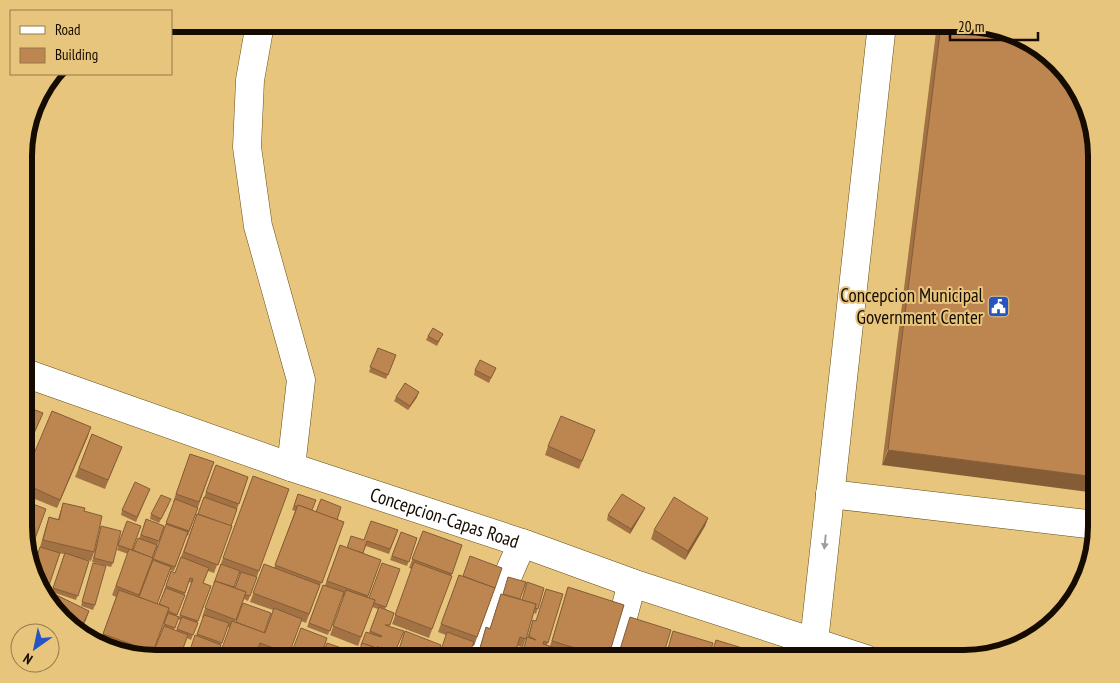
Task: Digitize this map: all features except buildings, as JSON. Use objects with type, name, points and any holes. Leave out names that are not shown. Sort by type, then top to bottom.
[{"type":"main road","points":[[259,32],[250,80],[247,147],[258,226],[301,380],[291,467]]},
{"type":"main road","points":[[814,642],[881,32]]},
{"type":"main road","name":"Concepcion-Capas Road","points":[[32,375],[291,467],[522,543],[632,584],[838,650]]},
{"type":"main road","points":[[830,494],[1087,525]]},
{"type":"main road","points":[[476,650],[522,543]]},
{"type":"main road","points":[[614,650],[632,584]]},
{"type":"place","name":"Concepcion Municipal Government Center","points":[[999,306]]}]
